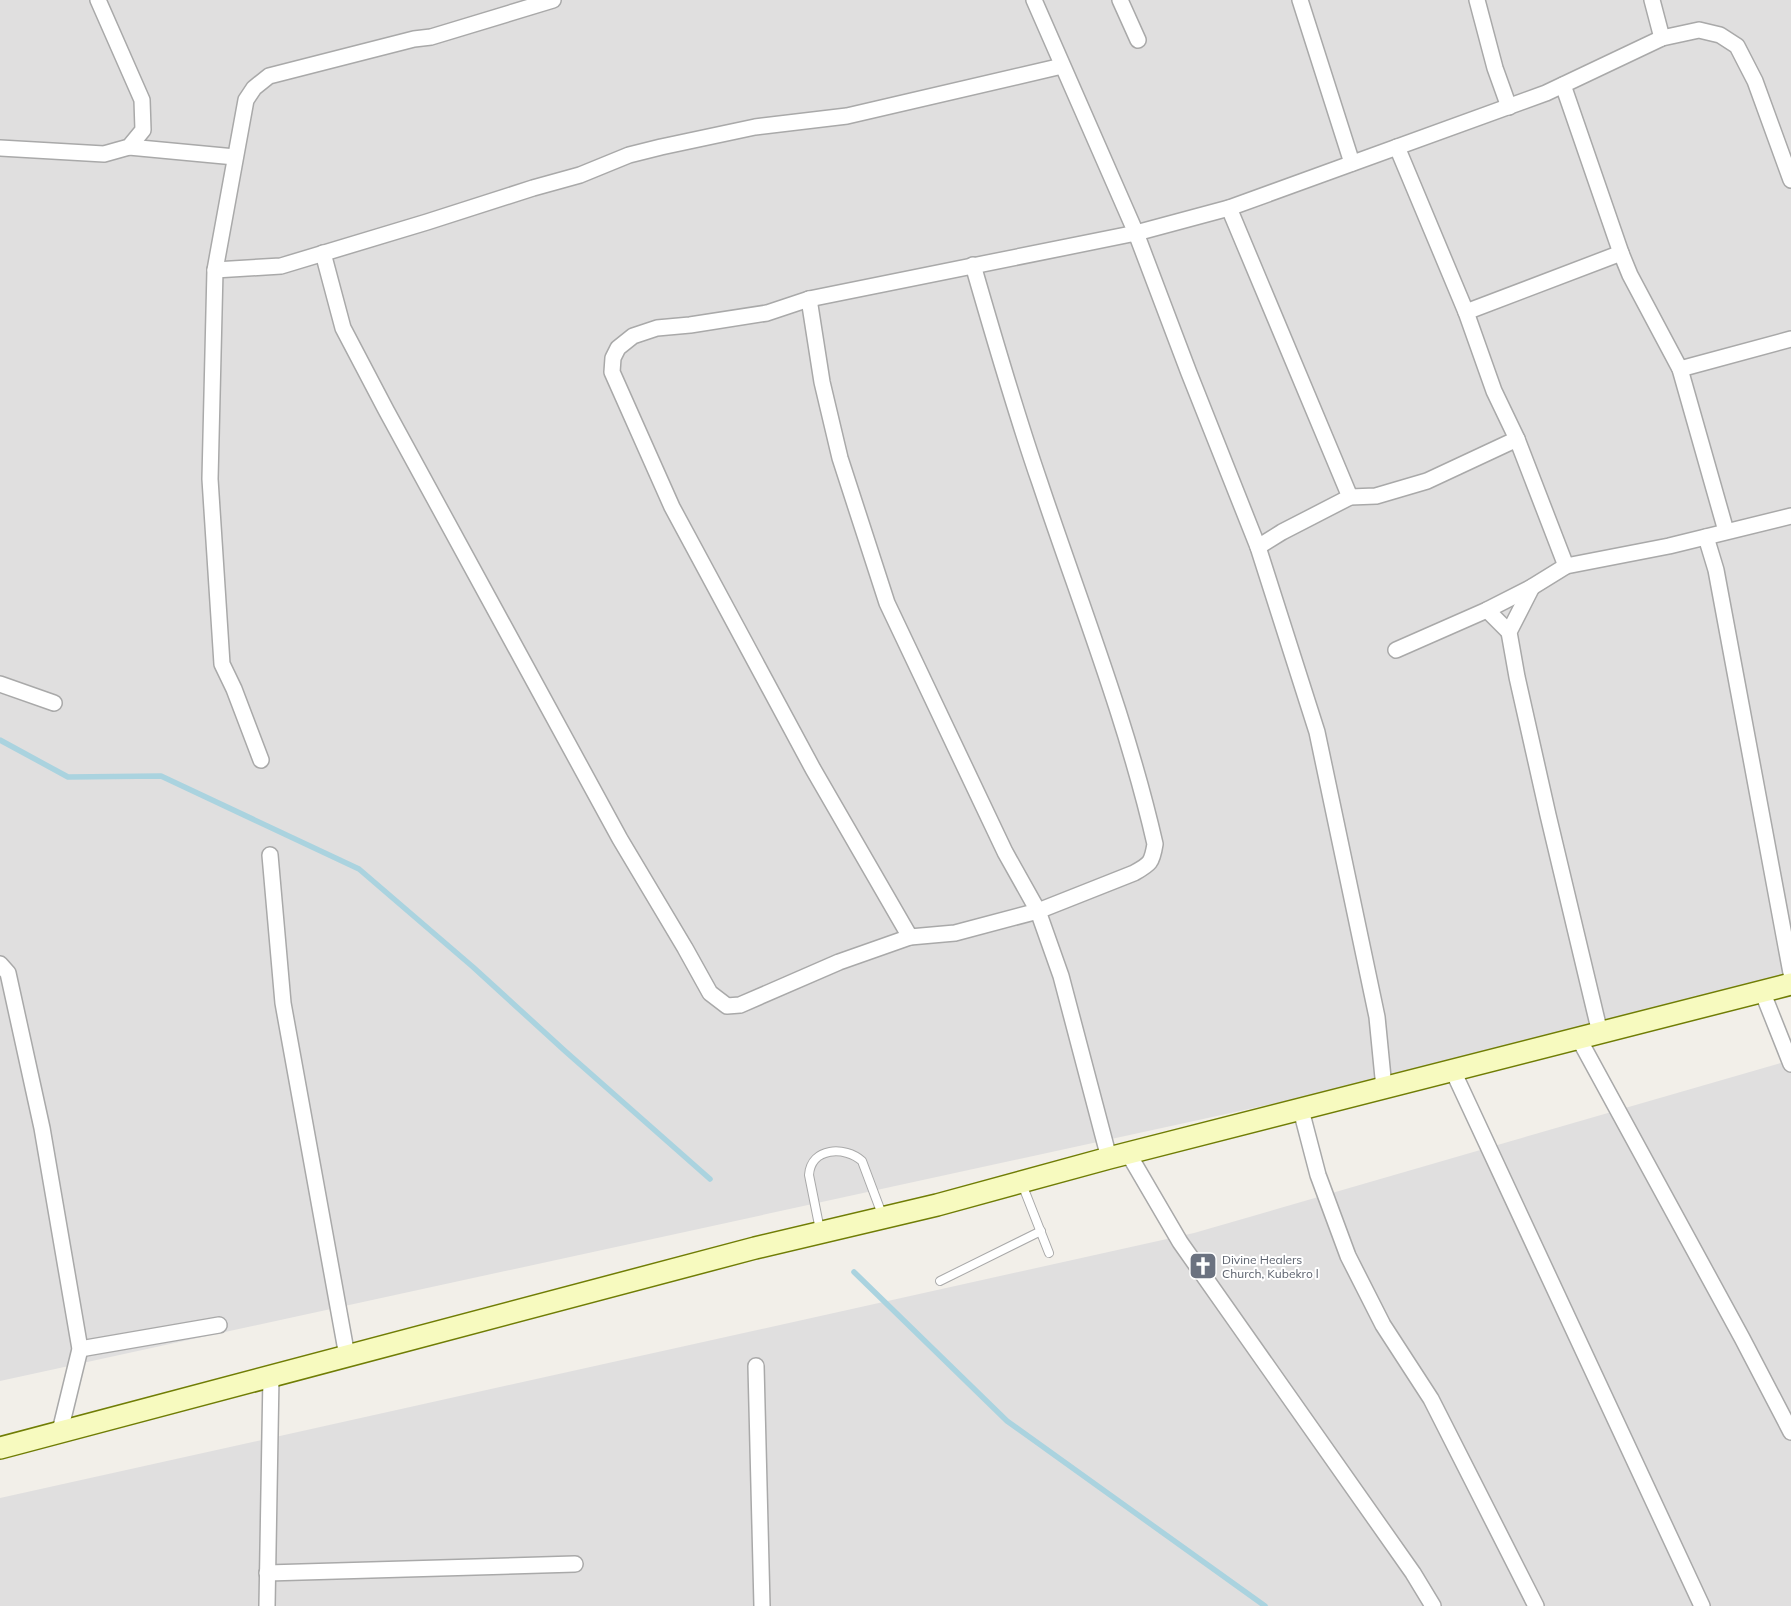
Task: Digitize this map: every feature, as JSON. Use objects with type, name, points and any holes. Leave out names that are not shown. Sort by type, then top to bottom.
[{"type":"main road","points":[[0,1448],[820,1232],[1791,984]]},
{"type":"street","points":[[98,0],[142,100],[143,130],[129,148]]},
{"type":"street","points":[[261,760],[234,689],[222,664],[210,479],[215,270],[246,100],[254,88],[269,76],[431,36],[552,0]]},
{"type":"street","points":[[1034,0],[1136,233],[1188,373],[1258,547],[1317,732],[1377,1017],[1384,1088]]},
{"type":"street","points":[[1120,0],[1138,40]]},
{"type":"street","points":[[1300,0],[1352,163]]},
{"type":"street","points":[[1477,0],[1495,68],[1508,107]]},
{"type":"street","points":[[1652,0],[1662,38]]},
{"type":"street","points":[[910,937],[813,769],[672,507],[612,372],[613,358],[618,348],[633,336],[656,328],[690,325],[767,312],[809,300],[1136,233],[1229,208],[1546,93],[1662,38],[1699,30],[1720,35],[1737,46],[1755,81],[1791,180]]},
{"type":"street","points":[[215,270],[281,266],[580,175],[629,155],[653,149],[755,127],[847,116],[1062,66]]},
{"type":"street","points":[[1563,85],[1630,275],[1680,369],[1726,531]]},
{"type":"street","points":[[1397,147],[1466,312],[1494,391],[1517,439],[1566,566]]},
{"type":"street","points":[[0,148],[104,154],[129,148],[235,157]]},
{"type":"street","points":[[1229,208],[1350,496]]},
{"type":"street","points":[[323,253],[343,328],[386,410],[620,839],[710,993],[727,1006],[740,1005],[839,962],[910,937],[955,934],[1038,911],[1134,873],[1149,865],[1155,844],[1142,789],[1114,698],[1039,481],[973,265]]},
{"type":"street","points":[[1466,312],[1621,253]]},
{"type":"street","points":[[809,300],[822,382],[840,458],[887,603],[1005,852],[1038,911],[1061,976],[1118,1156],[1413,1573],[1433,1606]]},
{"type":"street","points":[[1680,369],[1791,339]]},
{"type":"street","points":[[1258,547],[1350,496],[1376,496],[1427,481],[1517,439]]},
{"type":"street","points":[[1396,650],[1487,610],[1532,587],[1566,566],[1706,537],[1791,516]]},
{"type":"street","points":[[1706,537],[1716,570],[1791,973]]},
{"type":"street","points":[[1509,632],[1532,587]]},
{"type":"street","points":[[1487,610],[1509,632],[1517,677],[1546,806],[1600,1033]]},
{"type":"street","points":[[0,684],[54,703]]},
{"type":"street","points":[[270,855],[283,1003],[347,1356]]},
{"type":"street","points":[[0,964],[8,973],[42,1128],[80,1349],[60,1431]]},
{"type":"street","points":[[1762,991],[1791,1064]]},
{"type":"street","points":[[1579,1039],[1742,1338],[1791,1432]]},
{"type":"street","points":[[1452,1071],[1702,1606]]},
{"type":"street","points":[[1301,1110],[1318,1175],[1348,1256],[1383,1325],[1431,1399],[1536,1606]]},
{"type":"street","points":[[80,1349],[219,1325]]},
{"type":"street","points":[[756,1366],[762,1606]]},
{"type":"street","points":[[267,1606],[271,1376]]},
{"type":"street","points":[[267,1573],[575,1564]]},
{"type":"lane","points":[[820,1232],[810,1166],[818,1155],[830,1152],[845,1152],[856,1156],[862,1161],[883,1217]]},
{"type":"lane","points":[[1021,1182],[1049,1253]]},
{"type":"lane","points":[[940,1281],[1041,1231]]},
{"type":"shaded area","points":[[0,0],[1791,0],[1791,991],[0,1381]]},
{"type":"shaded area","points":[[1791,1060],[1791,1606],[0,1606],[0,1498],[1194,1233]]},
{"type":"waterway","points":[[0,740],[68,777],[161,776],[359,869],[473,967],[710,1179]]},
{"type":"waterway","points":[[854,1272],[1007,1421],[1265,1606]]},
{"type":"place","name":"Divine Healers Church, Kubekro l","points":[[1203,1266]]}]
